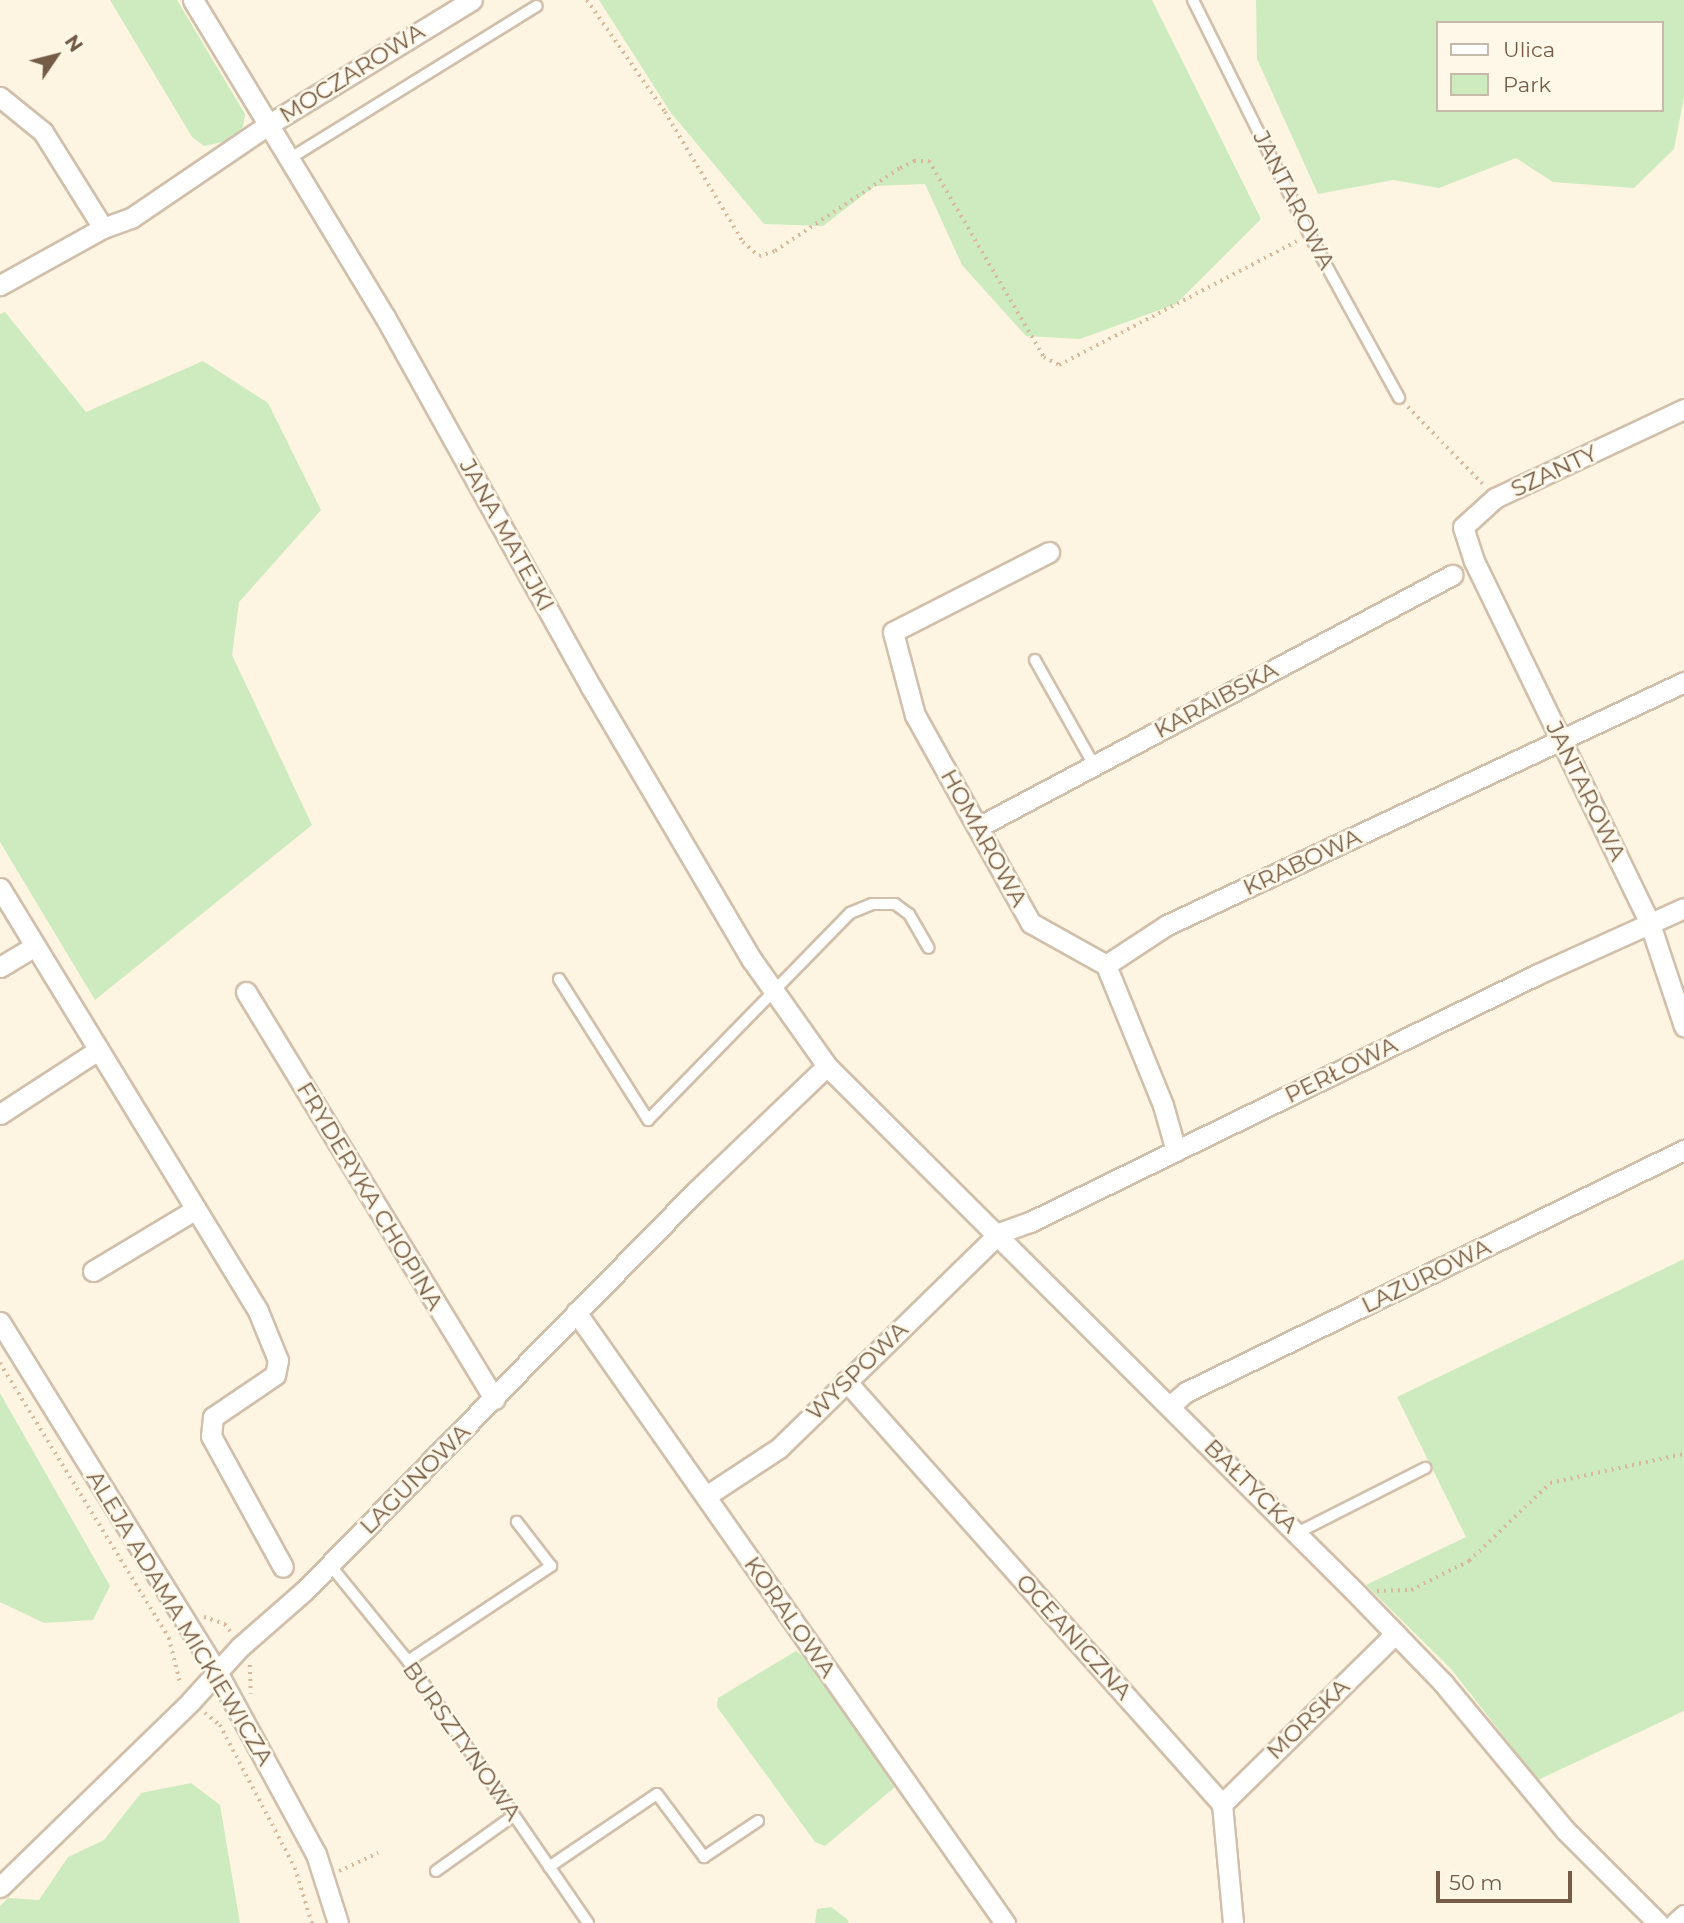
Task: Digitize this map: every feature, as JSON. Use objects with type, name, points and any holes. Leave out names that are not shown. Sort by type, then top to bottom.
[{"type":"street","name":"JANA MATEJKI","points":[[193,0],[385,317],[591,687],[772,988],[827,1066]]},
{"type":"street","name":"MOCZAROWA","points":[[0,285],[103,228],[131,218],[268,125],[472,0]]},
{"type":"street","points":[[0,97],[43,132],[103,228]]},
{"type":"street","name":"SZANTY","points":[[1474,561],[1463,527],[1495,498],[1684,409]]},
{"type":"street","name":"HOMAROWA","points":[[1049,552],[893,632],[915,715],[980,826],[1031,923],[1105,964]]},
{"type":"street","name":"JANTAROWA","points":[[1474,561],[1650,924],[1684,1026]]},
{"type":"street","name":"KARAIBSKA","points":[[980,826],[1452,575]]},
{"type":"street","name":"KRABOWA","points":[[1105,964],[1167,925],[1684,682]]},
{"type":"street","points":[[0,888],[258,1311],[278,1360],[275,1375],[213,1417],[211,1436],[283,1567]]},
{"type":"street","name":"PERŁOWA","points":[[999,1233],[1684,908]]},
{"type":"street","points":[[0,967],[35,946]]},
{"type":"street","points":[[1105,964],[1163,1105],[1176,1151]]},
{"type":"street","name":"FRYDERYKA CHOPINA","points":[[246,992],[494,1399]]},
{"type":"street","points":[[0,1114],[98,1050]]},
{"type":"street","name":"BAŁTYCKA","points":[[827,1066],[999,1233],[1354,1591],[1443,1683],[1565,1830],[1658,1923]]},
{"type":"street","name":"LAGUNOWA","points":[[0,1887],[191,1702],[216,1670],[330,1565],[494,1399],[576,1311],[827,1066]]},
{"type":"street","name":"LAZUROWA","points":[[1171,1405],[1186,1392],[1684,1150]]},
{"type":"street","points":[[93,1271],[195,1209]]},
{"type":"street","name":"WYSPOWA","points":[[706,1496],[779,1448],[999,1233]]},
{"type":"street","name":"KORALOWA","points":[[576,1311],[1005,1923]]},
{"type":"street","name":"ALEJA ADAMA MICKIEWICZA","points":[[0,1322],[216,1670],[316,1854],[338,1923]]},
{"type":"street","name":"OCEANICZNA","points":[[846,1381],[1222,1804]]},
{"type":"street","name":"MORSKA","points":[[1222,1804],[1395,1634]]},
{"type":"street","points":[[1222,1804],[1233,1923]]},
{"type":"street","points":[[1675,1923],[1684,1915]]},
{"type":"lane","name":"JANTAROWA","points":[[1193,0],[1309,234],[1399,398]]},
{"type":"lane","points":[[289,159],[537,6]]},
{"type":"lane","points":[[1035,660],[1094,765]]},
{"type":"lane","points":[[559,978],[648,1120],[772,988],[850,913],[872,904],[895,904],[909,914],[929,948]]},
{"type":"lane","points":[[1297,1533],[1425,1468]]},
{"type":"lane","points":[[408,1661],[551,1566],[517,1522]]},
{"type":"lane","name":"BURSZTYNOWA","points":[[330,1565],[408,1661],[587,1923]]},
{"type":"lane","points":[[549,1867],[657,1794],[704,1857],[758,1821]]},
{"type":"lane","points":[[436,1871],[513,1816]]},
{"type":"path","points":[[587,0],[665,112],[743,242],[759,256],[775,251],[907,165],[929,161],[1044,356],[1059,365],[1309,234]]},
{"type":"path","points":[[1399,398],[1439,435],[1495,498]]},
{"type":"path","points":[[0,1363],[169,1638],[179,1684],[191,1702],[220,1725],[295,1868],[312,1923]]},
{"type":"path","points":[[1354,1591],[1411,1590],[1469,1561],[1550,1483],[1684,1454]]},
{"type":"path","points":[[324,1877],[378,1853]]},
{"type":"green space","points":[[110,0],[177,0],[245,114],[243,127],[227,141],[204,146],[192,137]]},
{"type":"green space","points":[[599,0],[1152,0],[1261,219],[1176,304],[1080,339],[1026,336],[962,265],[925,184],[875,186],[823,226],[764,224],[671,113]]},
{"type":"green space","points":[[1256,0],[1684,0],[1684,97],[1674,149],[1634,188],[1553,182],[1516,158],[1439,188],[1393,180],[1318,194],[1257,59]]},
{"type":"green space","points":[[5,312],[86,412],[203,361],[268,403],[321,510],[239,602],[232,655],[312,825],[95,1000],[0,842],[0,314]]},
{"type":"green space","points":[[1684,1259],[1684,1711],[1538,1780],[1451,1669],[1366,1585],[1466,1537],[1397,1397]]},
{"type":"green space","points":[[0,1393],[110,1586],[93,1620],[44,1623],[0,1602]]},
{"type":"green space","points":[[796,1651],[809,1661],[895,1787],[825,1846],[815,1842],[717,1707],[718,1698]]},
{"type":"green space","points":[[191,1783],[220,1805],[240,1923],[0,1923],[0,1906],[8,1898],[39,1900],[68,1857],[104,1840],[141,1793]]},
{"type":"green space","points":[[831,1907],[849,1923],[815,1923],[817,1909]]}]
